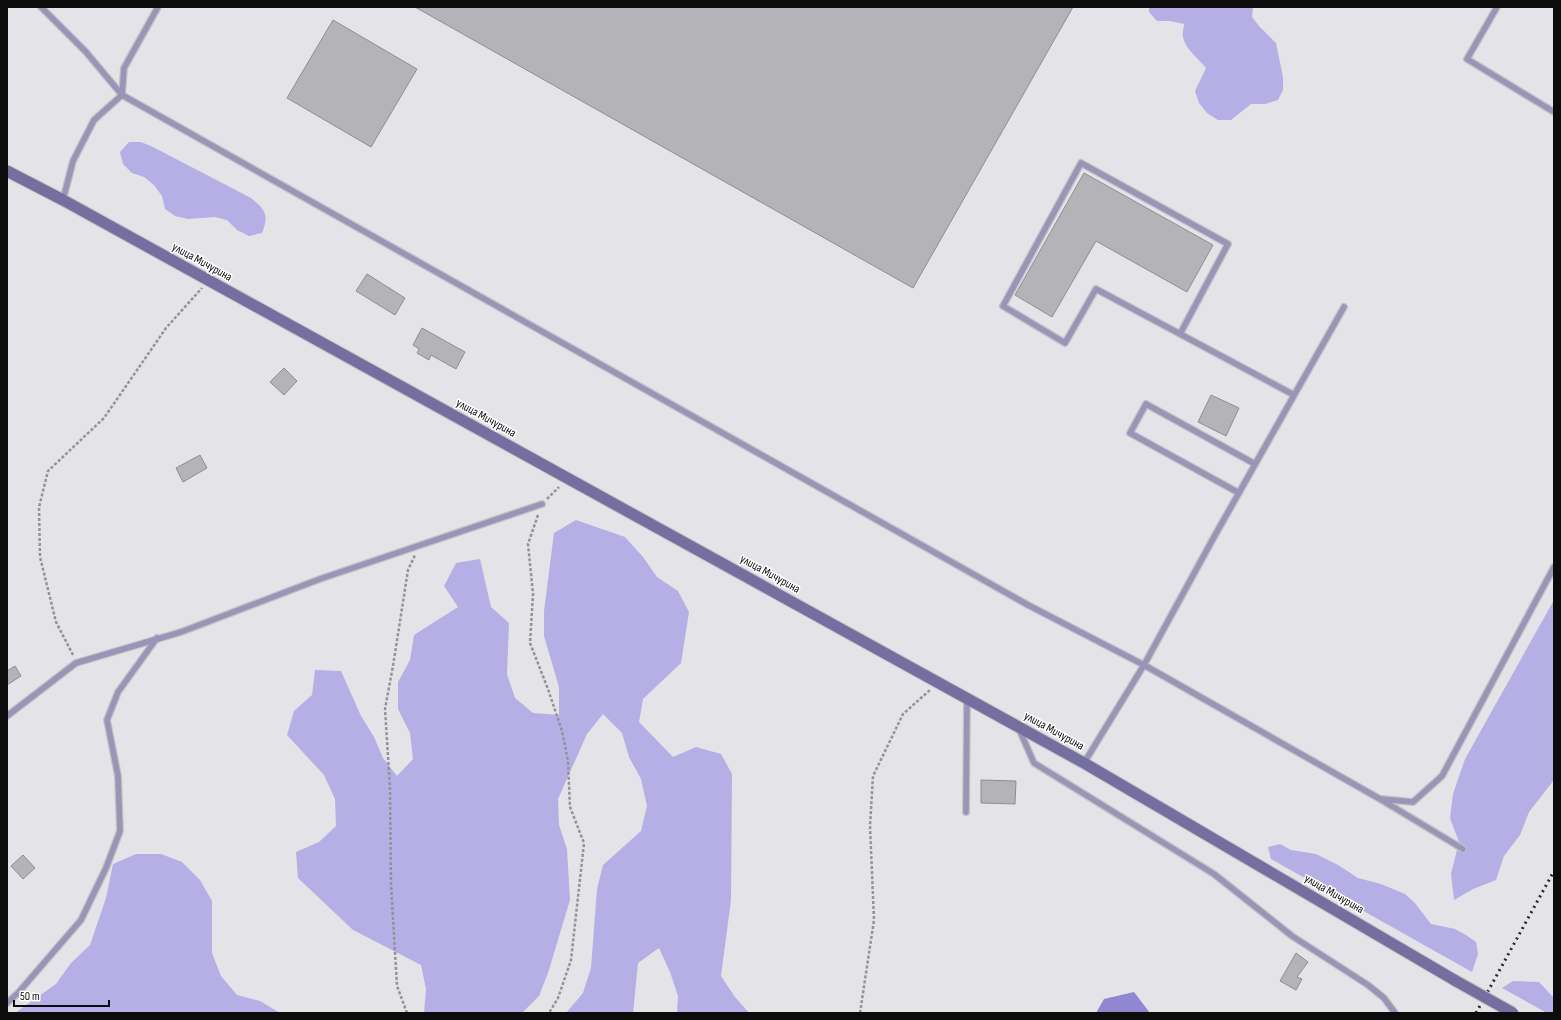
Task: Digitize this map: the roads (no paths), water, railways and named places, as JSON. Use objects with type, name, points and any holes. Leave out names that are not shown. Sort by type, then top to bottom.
[{"type":"main road","name":"улица Мичурина","points":[[7,171],[63,200],[967,697],[1084,763],[1512,1013]]},
{"type":"lane","points":[[41,7],[86,52],[122,95],[1028,605],[1144,665],[1380,799],[1464,849]]},
{"type":"lane","points":[[63,200],[73,161],[94,120],[122,95],[124,68],[158,7]]},
{"type":"lane","points":[[1498,7],[1467,60],[1554,112]]},
{"type":"lane","points":[[1180,334],[1228,244],[1081,163],[1003,306],[1064,344],[1096,289],[1180,334],[1294,395]]},
{"type":"lane","points":[[1084,763],[1144,665],[1238,493],[1344,308]]},
{"type":"lane","points":[[1238,493],[1130,434],[1146,404],[1255,464]]},
{"type":"lane","points":[[7,716],[76,663],[203,624],[320,579],[542,504]]},
{"type":"lane","points":[[1380,799],[1412,802],[1442,776],[1554,568]]},
{"type":"lane","points":[[7,1002],[18,993],[81,920],[106,868],[120,831],[118,776],[107,720],[118,692],[158,638]]},
{"type":"lane","points":[[966,812],[967,697]]},
{"type":"lane","points":[[1018,726],[1034,763],[1214,874],[1292,936],[1368,985],[1384,998],[1395,1013]]},
{"type":"railway","points":[[1476,1013],[1554,871]]}]
